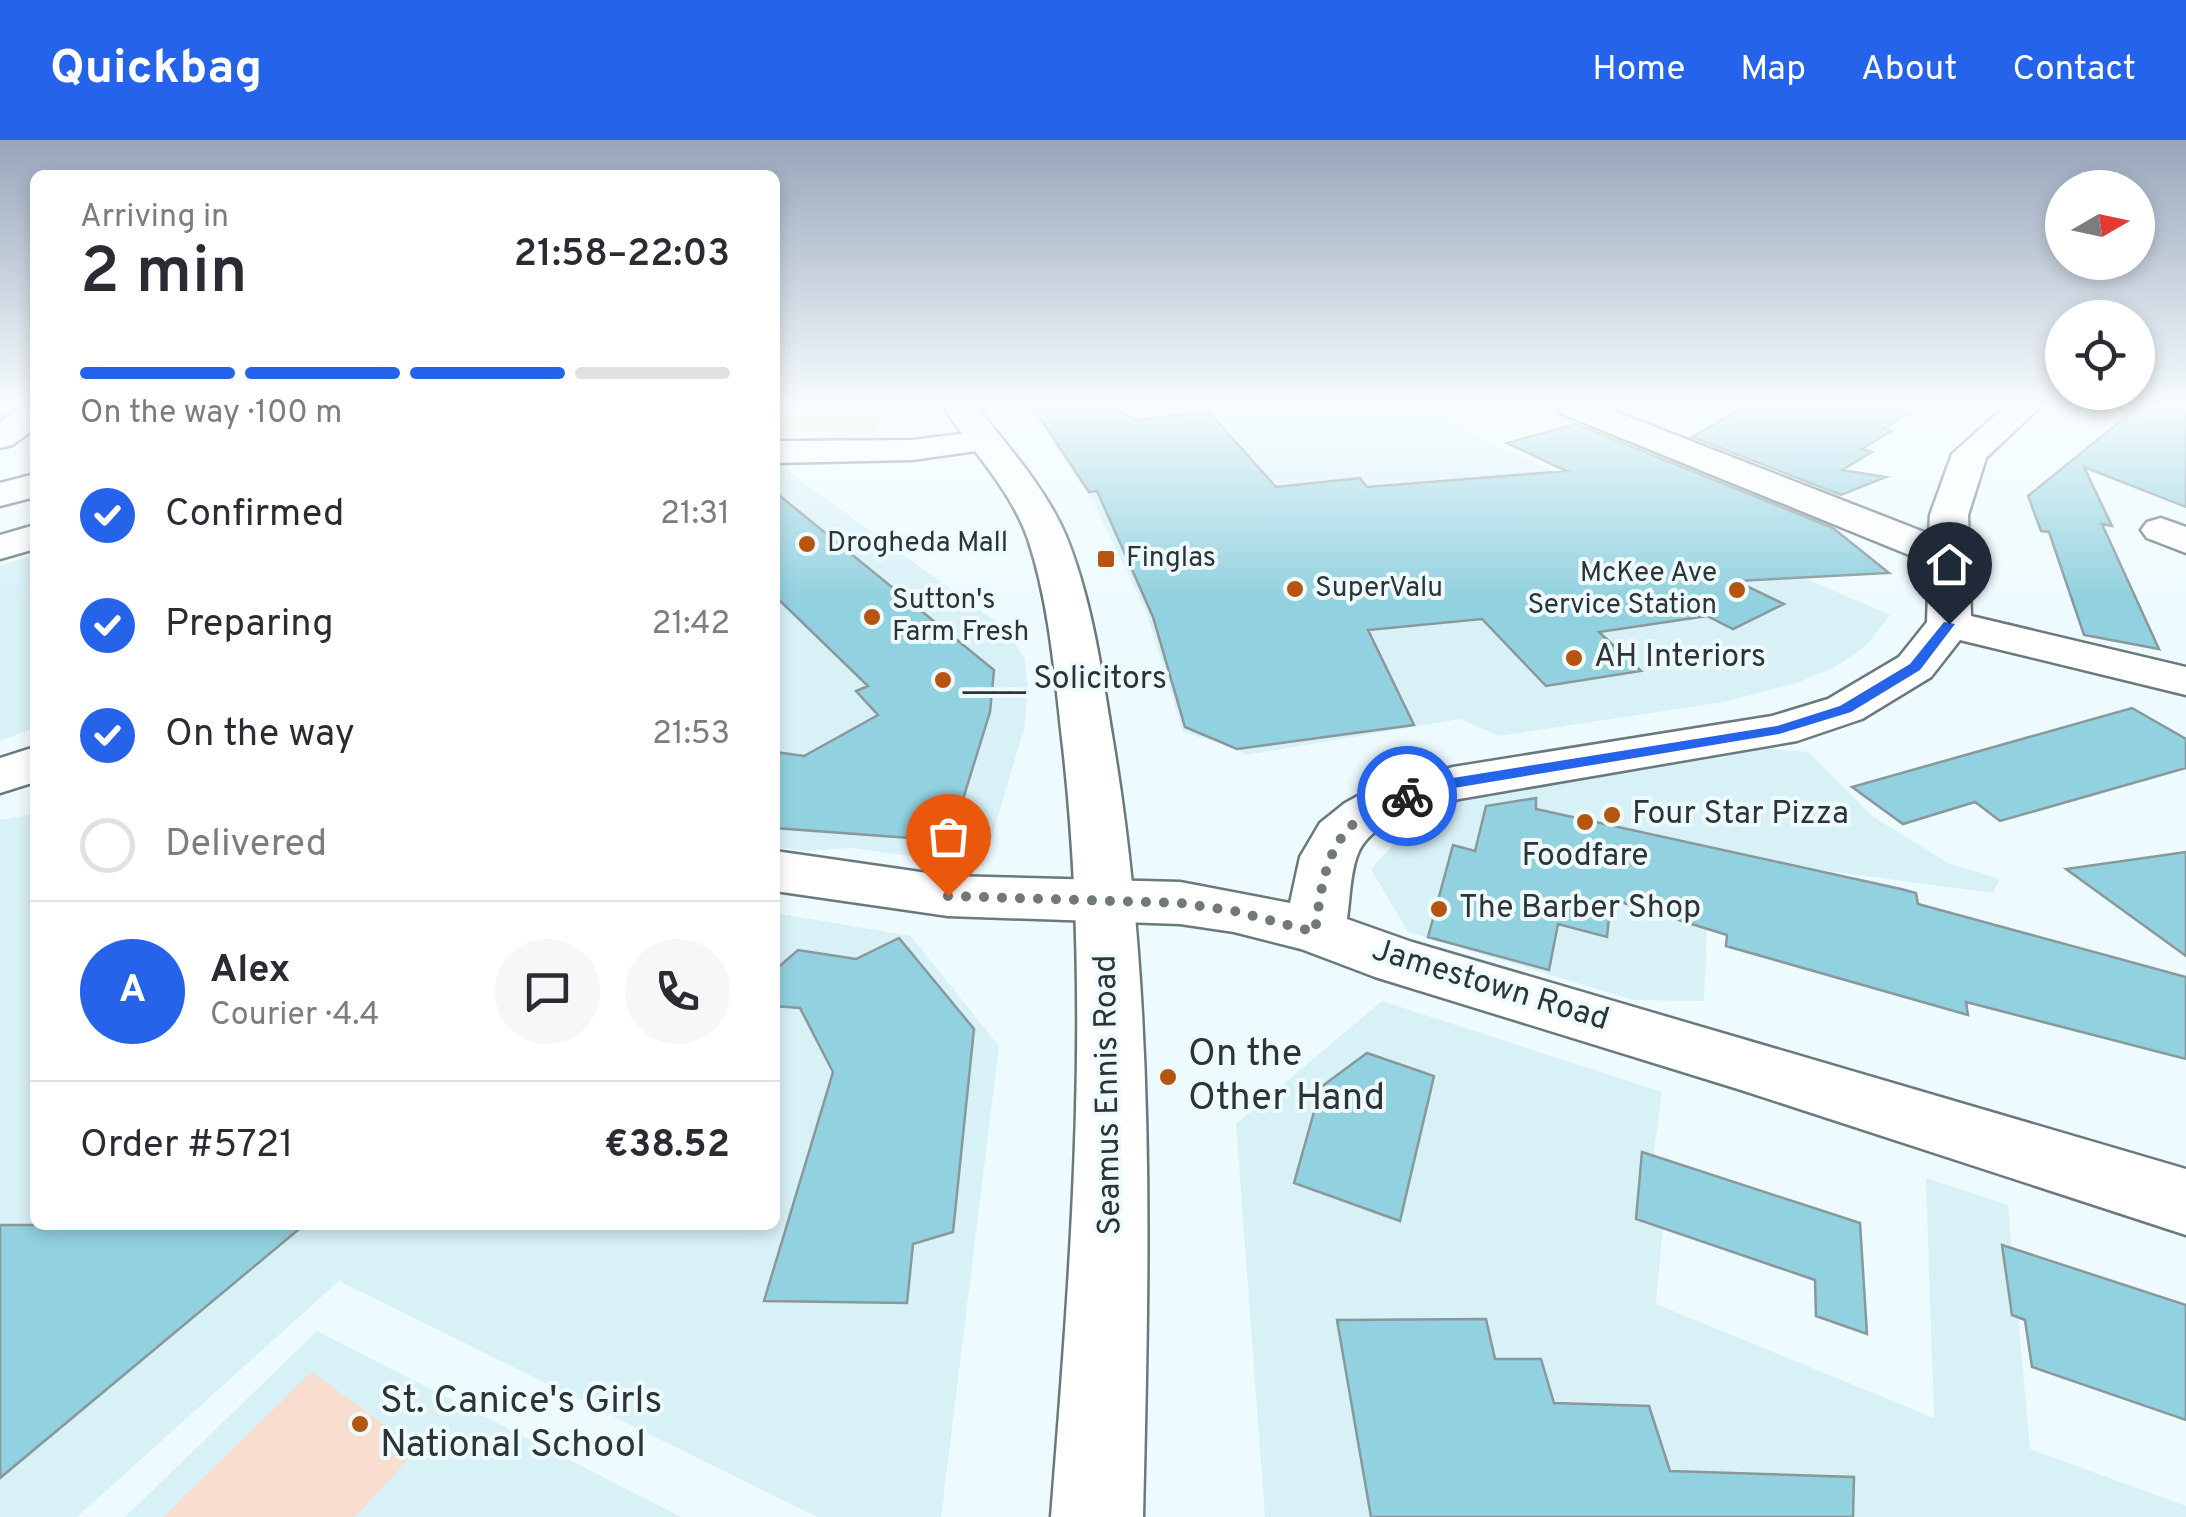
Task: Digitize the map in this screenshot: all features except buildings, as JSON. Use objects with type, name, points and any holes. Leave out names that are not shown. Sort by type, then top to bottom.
[{"type":"street","name":"Seamus Ennis Road","points":[[1006,470],[1032,506],[1046,536],[1069,614],[1100,811],[1111,1250],[1097,1517]]},
{"type":"street","points":[[1733,470],[1948,556]]},
{"type":"street","points":[[1315,932],[1322,875],[1334,846],[1364,815],[1388,802],[1453,783],[1779,730],[1846,709],[1915,667],[1949,624],[1949,515],[1964,470]]},
{"type":"street","points":[[0,495],[30,486]]},
{"type":"street","points":[[0,510],[30,501]]},
{"type":"street","points":[[0,547],[30,538]]},
{"type":"street","points":[[1949,624],[2186,680]]},
{"type":"street","points":[[0,777],[30,764]]},
{"type":"street","name":"Jamestown Road","points":[[780,873],[948,896],[1180,903],[1234,911],[1315,932],[1397,961],[1720,1056],[2186,1202]]},
{"type":"shaded area","points":[[780,470],[786,470],[1002,626],[1025,658],[1028,691],[1024,729],[983,866],[851,848],[806,851],[780,848]]},
{"type":"shaded area","points":[[1072,470],[1552,470],[1890,615],[1866,646],[1835,667],[1797,683],[1723,702],[1499,736],[1460,719],[1246,755],[1183,732],[1146,611],[1096,508]]},
{"type":"shaded area","points":[[30,556],[30,730],[0,741],[0,565]]},
{"type":"shaded area","points":[[1759,748],[1808,752],[1872,816],[1950,864],[2000,879],[1993,893],[1710,855],[1704,1001],[1633,1000],[1408,932],[1371,869],[1417,819],[1465,798]]},
{"type":"shaded area","points":[[30,815],[30,1230],[780,1230],[780,914],[911,936],[999,1046],[941,1517],[817,1517],[339,1281],[77,1517],[0,1517],[0,820]]},
{"type":"shaded area","points":[[1382,1001],[1662,1092],[1645,1219],[1663,1225],[1656,1304],[1934,1418],[1926,1178],[2008,1205],[2030,1449],[2186,1506],[2186,1517],[1265,1517],[1236,1124]]},
{"type":"shaded area","name":"St. Canice's Girls National School","points":[[317,1331],[681,1517],[125,1517]]},
{"type":"shaded area","points":[[312,1372],[417,1449],[355,1517],[163,1517]]},
{"type":"way so far","points":[[948,896],[1180,903],[1234,911],[1315,932],[1322,875],[1340,836],[1364,815],[1407,796]]},
{"type":"place","name":"Drogheda Mall","points":[[807,544]]},
{"type":"place","name":"Finglas","points":[[1106,559]]},
{"type":"place","name":"SuperValu","points":[[1295,589]]},
{"type":"place","name":"McKee Ave Service Station","points":[[1737,590]]},
{"type":"place","name":"Sutton's Farm Fresh","points":[[872,617]]},
{"type":"place","name":"AH Interiors","points":[[1574,658]]},
{"type":"place","name":"____ Solicitors","points":[[943,680]]},
{"type":"place","name":"Four Star Pizza","points":[[1612,815]]},
{"type":"place","name":"Foodfare","points":[[1585,822]]},
{"type":"place","name":"The Barber Shop","points":[[1439,909]]},
{"type":"place","name":"On the Other Hand","points":[[1168,1077]]},
{"type":"place","name":"St. Canice's Girls National School","points":[[360,1424]]},
{"type":"route","points":[[1407,796],[1453,783],[1779,730],[1846,709],[1915,667],[1949,624]]}]
